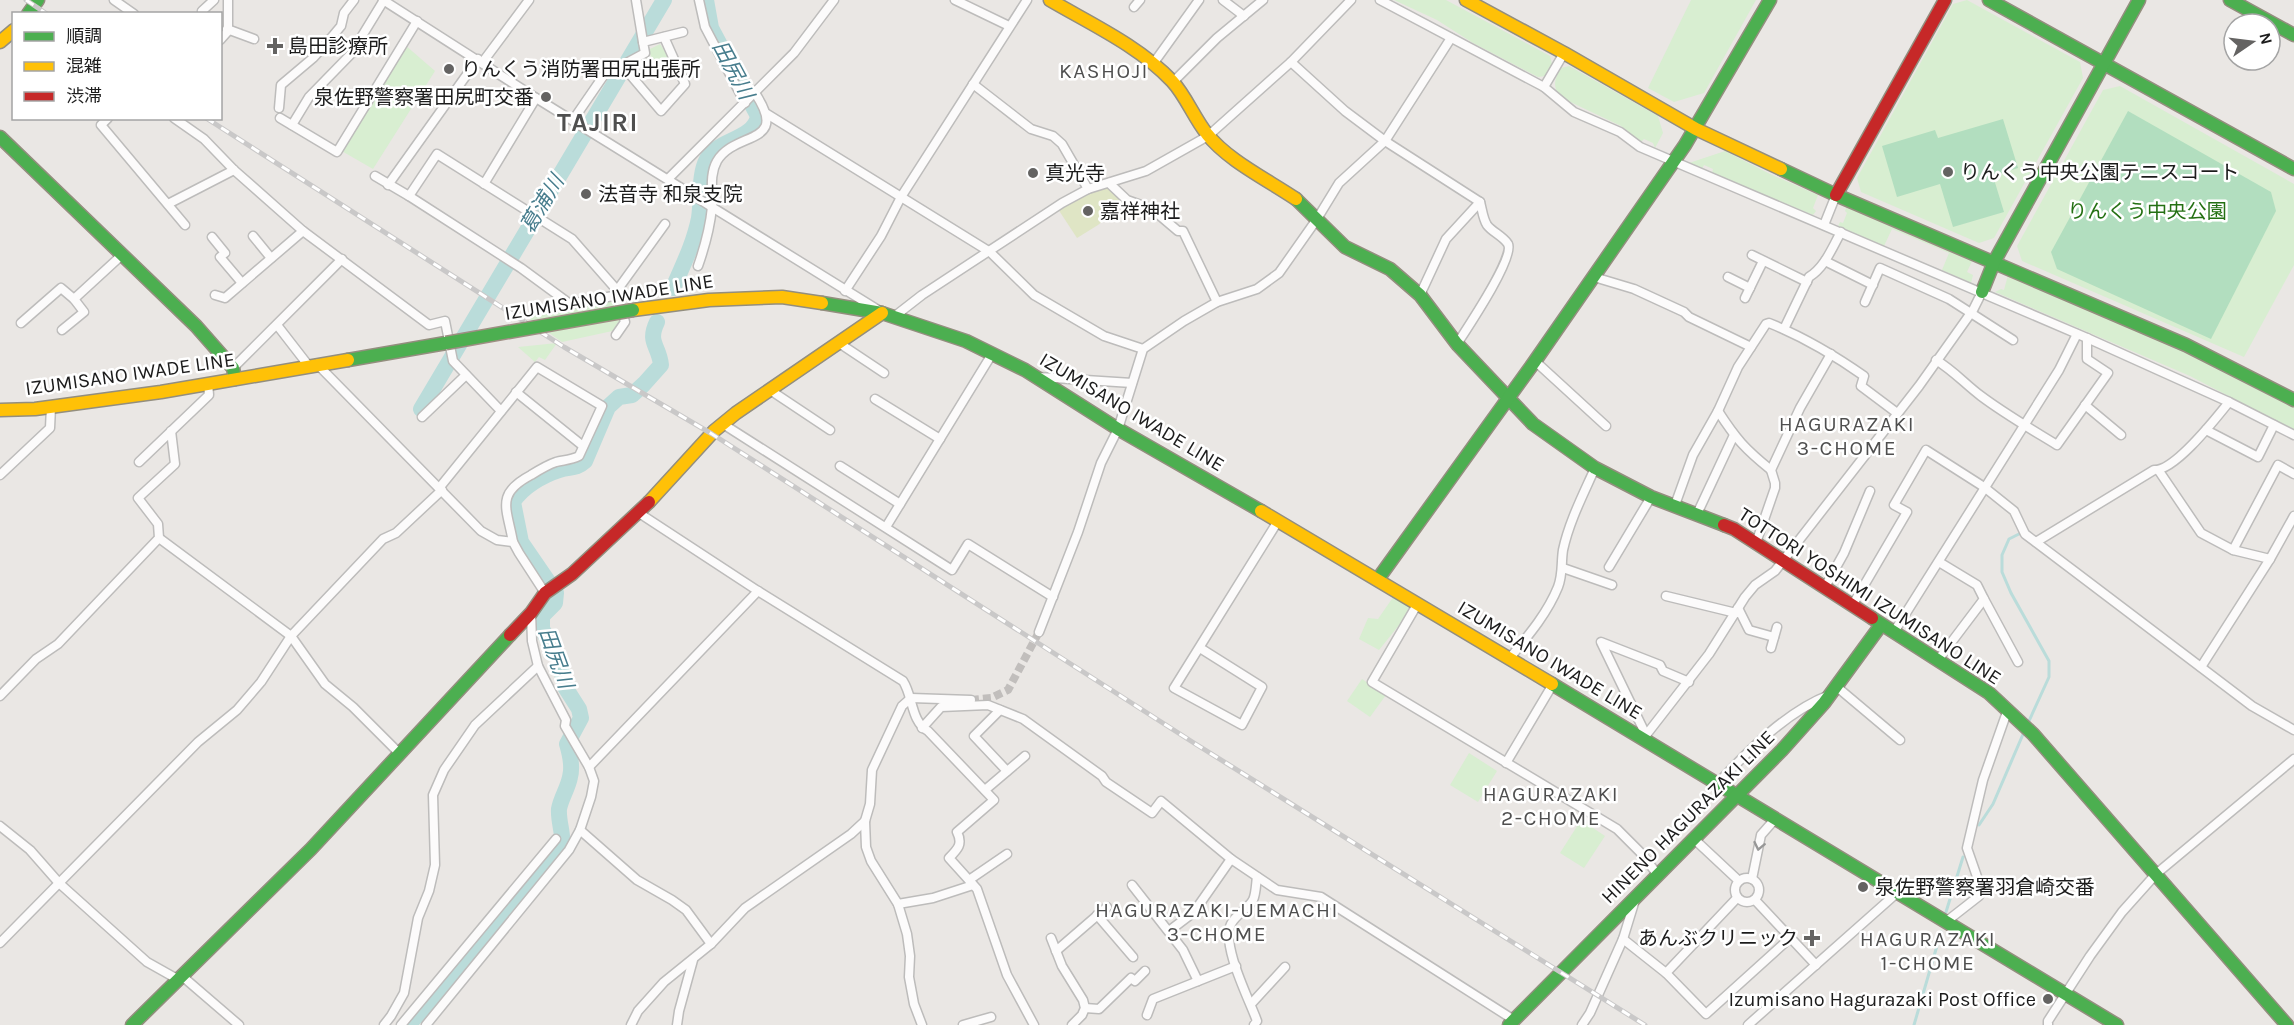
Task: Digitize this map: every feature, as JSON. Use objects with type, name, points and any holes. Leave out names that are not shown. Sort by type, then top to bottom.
[{"type":"main road","points":[[1378,579],[1535,362],[1696,129],[1770,0]]},
{"type":"main road","points":[[1836,195],[1945,0]]},
{"type":"main road","points":[[1989,0],[2292,164]]},
{"type":"main road","points":[[1982,292],[1994,262],[2139,0]]},
{"type":"main road","points":[[2230,0],[2294,35]]},
{"type":"main road","name":"TOTTORI YOSHIMI IZUMISANO LINE","points":[[1054,1],[1153,64],[1173,82],[1208,136],[1241,165],[1295,198],[1345,247],[1390,269],[1420,295],[1457,344],[1533,424],[1595,468],[1651,497],[1734,529],[1989,693],[2033,734],[2287,1025]]},
{"type":"main road","points":[[1473,2],[1696,129],[1836,195],[2186,345],[2294,400]]},
{"type":"main road","points":[[0,42],[12,32]]},
{"type":"main road","points":[[0,137],[196,326],[234,374]]},
{"type":"main road","name":"IZUMISANO IWADE LINE","points":[[0,410],[51,407],[161,392],[208,383],[234,374],[313,365],[633,310],[709,300],[782,297],[889,314],[966,341],[1035,377],[1118,429],[1645,737],[2117,1025]]},
{"type":"main road","points":[[132,1025],[319,840],[531,613],[547,591],[639,513],[723,424],[839,343],[889,314]]},
{"type":"main road","name":"HINENO HAGURAZAKI LINE","points":[[1512,1022],[1782,750],[1834,690],[1881,625]]},
{"type":"street","points":[[115,0],[131,12]]},
{"type":"street","points":[[202,11],[214,0]]},
{"type":"street","points":[[222,37],[228,29],[228,0]]},
{"type":"street","points":[[279,108],[281,85],[313,58],[331,38],[341,26],[344,13],[354,0]]},
{"type":"street","points":[[292,125],[309,97],[351,54],[383,0],[845,291],[889,314],[990,252],[1062,203],[1088,189],[1146,171],[1208,136],[1291,62],[1351,0]]},
{"type":"street","points":[[388,185],[480,61],[529,0]]},
{"type":"street","points":[[573,120],[604,75],[645,53],[636,0]]},
{"type":"street","points":[[699,0],[705,27],[745,103]]},
{"type":"street","points":[[668,179],[794,53],[834,0]]},
{"type":"street","points":[[955,0],[1009,26]]},
{"type":"street","points":[[845,291],[1027,0]]},
{"type":"street","points":[[1153,64],[1199,0]]},
{"type":"street","points":[[1223,0],[1244,16]]},
{"type":"street","points":[[1173,82],[1217,38],[1263,0]]},
{"type":"street","points":[[1380,0],[1544,87],[1574,112],[1620,132],[1640,147],[2087,338],[2229,402],[2294,435]]},
{"type":"street","points":[[280,118],[337,152],[417,21]]},
{"type":"street","points":[[228,29],[254,39]]},
{"type":"street","points":[[643,42],[683,32]]},
{"type":"street","points":[[622,65],[661,111],[686,84],[664,37]]},
{"type":"street","points":[[1039,632],[1078,532],[1101,464],[1118,429],[1143,350],[1184,321],[1217,302],[1257,289],[1279,273],[1339,183],[1385,141],[1452,38]]},
{"type":"street","points":[[1544,87],[1564,53]]},
{"type":"street","points":[[1291,62],[1345,111],[1385,141],[1480,202],[1486,224],[1507,244],[1509,251],[1475,318],[1457,344]]},
{"type":"street","points":[[973,84],[1031,129],[1053,136],[1062,144],[1088,189]]},
{"type":"street","points":[[755,93],[767,114],[990,252],[1034,295],[1104,336],[1143,350]]},
{"type":"street","points":[[484,184],[536,98]]},
{"type":"street","points":[[698,266],[707,243],[712,207],[712,176],[718,159],[761,132],[767,126],[767,114]]},
{"type":"street","points":[[106,120],[101,125],[185,225]]},
{"type":"street","points":[[177,120],[204,139],[234,170],[303,231],[429,325],[445,321],[453,361],[501,411]]},
{"type":"street","points":[[409,196],[437,154],[572,239],[616,289],[625,322],[616,335]]},
{"type":"street","points":[[168,204],[234,170]]},
{"type":"street","points":[[375,176],[521,268],[570,304],[613,296],[665,224]]},
{"type":"street","points":[[1109,183],[1127,200],[1152,209],[1178,231],[1183,231],[1217,302]]},
{"type":"street","points":[[1824,225],[1836,195]]},
{"type":"street","points":[[1420,295],[1446,239],[1480,202]]},
{"type":"street","points":[[215,295],[225,298],[303,231]]},
{"type":"street","points":[[1784,329],[1807,282],[1825,261],[1841,232]]},
{"type":"street","points":[[253,236],[272,258]]},
{"type":"street","points":[[212,237],[225,253],[220,257],[242,283]]},
{"type":"street","points":[[74,299],[123,254]]},
{"type":"street","points":[[1752,255],[1807,282]]},
{"type":"street","points":[[234,374],[277,325],[342,259]]},
{"type":"street","points":[[1745,298],[1763,261]]},
{"type":"street","points":[[1825,261],[1873,285]]},
{"type":"street","points":[[1865,302],[1880,268],[1949,299],[2013,340]]},
{"type":"street","points":[[1594,277],[1644,294],[1751,346]]},
{"type":"street","points":[[1728,277],[1750,288]]},
{"type":"street","points":[[21,323],[61,288],[84,312],[62,330]]},
{"type":"street","points":[[1689,682],[1663,671],[1660,666],[1601,642],[1645,737],[1689,682],[1755,585],[1775,571],[1919,386],[1972,312],[1982,292]]},
{"type":"street","points":[[1676,505],[1693,454],[1718,411],[1738,367],[1766,324],[1769,323],[1797,334],[1832,354],[1864,376],[1862,386],[1897,412]]},
{"type":"street","points":[[277,325],[313,365],[481,531],[497,540],[513,542]]},
{"type":"street","points":[[1894,633],[2059,370],[2077,334]]},
{"type":"street","points":[[1936,360],[1956,373],[1978,394],[2013,419],[2025,424],[2057,445],[2108,373],[2087,359],[2087,338]]},
{"type":"street","points":[[839,343],[884,374]]},
{"type":"street","points":[[886,527],[992,354]]},
{"type":"street","points":[[1771,470],[1800,408],[1832,354]]},
{"type":"street","points":[[1535,362],[1606,426]]},
{"type":"street","points":[[0,943],[198,742],[237,710],[261,682],[291,636],[383,539],[396,533],[441,489],[537,368],[602,406],[579,456],[550,464],[516,483],[509,490],[506,498],[513,542],[547,591]]},
{"type":"street","points":[[422,417],[466,375]]},
{"type":"street","points":[[1035,377],[1132,383]]},
{"type":"street","points":[[139,462],[209,395],[208,383]]},
{"type":"street","points":[[770,390],[830,430]]},
{"type":"street","points":[[516,392],[583,446]]},
{"type":"street","points":[[875,399],[940,439]]},
{"type":"street","points":[[2036,542],[2154,470],[2159,471],[2179,457],[2206,430],[2229,402]]},
{"type":"street","points":[[2085,405],[2121,435]]},
{"type":"street","points":[[0,475],[50,428],[51,407]]},
{"type":"street","points":[[1718,411],[1747,451],[1771,470],[1775,483],[1756,543]]},
{"type":"street","points":[[723,424],[952,570],[968,544],[1053,597]]},
{"type":"street","points":[[2206,430],[2258,457],[2274,425]]},
{"type":"street","points":[[0,696],[36,659],[66,636],[159,538],[158,524],[138,498],[175,464],[171,431]]},
{"type":"street","points":[[1697,514],[1734,435]]},
{"type":"street","points":[[1852,606],[1907,513],[1894,505],[1926,450],[1984,487],[2014,511],[2025,534],[2252,706],[2294,730]]},
{"type":"street","points":[[840,465],[900,504]]},
{"type":"street","points":[[2233,550],[2278,465],[2294,474]]},
{"type":"street","points":[[1509,659],[1552,602],[1560,584],[1563,552],[1578,505],[1595,468]]},
{"type":"street","points":[[2159,471],[2201,533],[2233,550],[2270,559]]},
{"type":"street","points":[[1825,587],[1844,553],[1870,491]]},
{"type":"street","points":[[1609,567],[1651,497]]},
{"type":"street","points":[[639,513],[758,591],[903,681],[922,728],[928,731],[994,800],[957,832],[960,840],[959,848],[949,858],[977,890],[1007,975],[1034,1025]]},
{"type":"street","points":[[2201,667],[2270,559],[2294,516]]},
{"type":"street","points":[[1200,648],[1262,687],[1242,725],[1174,688],[1278,521]]},
{"type":"street","points":[[159,538],[291,636],[325,684],[353,707],[400,754]]},
{"type":"street","points":[[1939,562],[1977,585],[2018,662]]},
{"type":"street","points":[[1563,568],[1612,585]]},
{"type":"street","points":[[589,767],[758,591]]},
{"type":"street","points":[[1666,596],[1737,610],[1749,630],[1774,637]]},
{"type":"street","points":[[1938,660],[1984,598]]},
{"type":"street","points":[[1418,603],[1372,682],[1617,829],[1640,852],[1658,875]]},
{"type":"street","points":[[426,1025],[569,850],[580,830],[591,796],[594,781],[589,767],[565,726],[566,720],[538,666],[532,641],[531,613]]},
{"type":"street","points":[[1771,648],[1777,627]]},
{"type":"street","points":[[384,1025],[404,993],[418,918],[433,877],[435,865],[433,795],[444,770],[475,725],[538,666]]},
{"type":"street","points":[[1506,763],[1553,684]]},
{"type":"street","points":[[1718,783],[1746,753],[1802,708],[1834,690],[1900,740]]},
{"type":"street","points":[[922,1025],[914,1004],[909,977],[909,945],[898,904],[871,861],[866,847],[865,822],[870,804],[872,770],[902,706],[911,698],[971,700]]},
{"type":"street","points":[[922,728],[941,707],[988,705],[1023,718],[1102,776],[1106,782],[1152,813],[1161,801],[1231,859],[1277,890],[1321,897],[1512,1022]]},
{"type":"street","points":[[1000,710],[974,736],[1007,771]]},
{"type":"street","points":[[1947,921],[1979,896],[1982,891],[1967,848],[1983,780],[2008,710]]},
{"type":"street","points":[[985,790],[1025,756]]},
{"type":"street","points":[[2048,1025],[2048,1021],[2065,994],[2122,912],[2156,874],[2294,759]]},
{"type":"street","points":[[1752,879],[1761,835],[1776,818]]},
{"type":"street","points":[[631,1025],[638,1011],[664,982],[711,944],[745,908],[865,822]]},
{"type":"street","points":[[0,826],[30,850],[59,884],[147,962],[181,978],[239,1025]]},
{"type":"street","points":[[580,830],[637,880],[686,910],[711,944]]},
{"type":"street","points":[[1693,838],[1739,881]]},
{"type":"street","points":[[401,1025],[556,839]]},
{"type":"street","points":[[898,904],[933,898],[971,882],[1007,854]]},
{"type":"street","points":[[1169,931],[1194,912],[1231,859]]},
{"type":"street","points":[[1254,1025],[1257,1021],[1236,966],[1228,940],[1228,930],[1232,920],[1253,900],[1257,877]]},
{"type":"street","points":[[1744,878],[1752,879],[1759,888],[1755,900],[1748,903],[1737,898],[1735,891],[1739,881],[1744,878]]},
{"type":"street","points":[[1132,885],[1183,950],[1198,981]]},
{"type":"street","points":[[1748,1025],[1898,892]]},
{"type":"street","points":[[1582,1025],[1590,1013],[1623,939],[1636,896]]},
{"type":"street","points":[[1666,973],[1737,898]]},
{"type":"street","points":[[1755,900],[1816,965]]},
{"type":"street","points":[[1056,951],[1107,907]]},
{"type":"street","points":[[1097,915],[1133,957]]},
{"type":"street","points":[[1051,938],[1062,966],[1083,1000],[1085,1008],[1076,1023]]},
{"type":"street","points":[[1623,939],[1666,973],[1706,1014],[1790,938]]},
{"type":"street","points":[[677,1025],[693,960]]},
{"type":"street","points":[[1147,1015],[1153,999],[1236,966]]},
{"type":"street","points":[[1251,1004],[1285,967]]},
{"type":"street","points":[[1085,1008],[1099,1009],[1131,978],[1135,981],[1144,971]]},
{"type":"street","points":[[963,1025],[991,1017]]},
{"type":"green space","points":[[1394,0],[1446,0],[1550,56],[1552,64],[1545,76],[1538,77],[1473,43],[1437,20]]},
{"type":"green space","points":[[1691,0],[1756,0],[1704,93],[1674,102],[1648,88]]},
{"type":"green space","name":"りんくう中央公園","points":[[1967,0],[2080,62],[2083,78],[1994,238],[1979,243],[1861,192],[1857,178],[1953,4]]},
{"type":"green space","points":[[660,44],[670,59],[652,71],[645,60],[651,56],[648,50]]},
{"type":"green space","points":[[405,45],[435,71],[373,169],[340,150]]},
{"type":"green space","points":[[1569,66],[1658,116],[1663,133],[1655,148],[1653,143],[1644,139],[1641,142],[1621,126],[1562,98],[1555,87],[1556,80],[1561,68]]},
{"type":"green space","name":"りんくう中央公園","points":[[2120,86],[2294,184],[2294,265],[2244,357],[2022,261],[2017,246],[2103,90]]},
{"type":"green space","name":"りんくう中央公園","points":[[2128,111],[2271,192],[2276,211],[2211,339],[2057,269],[2051,252]]},
{"type":"green space","name":"りんくう中央公園テニスコート","points":[[2003,119],[2018,168],[1993,176],[2004,212],[1953,227],[1940,184],[1897,197],[1882,146],[1935,130],[1938,138]]},
{"type":"green space","points":[[1725,151],[1818,195],[1813,208],[1816,211],[1813,215],[1712,173],[1713,169],[1704,165],[1702,169],[1689,163]]},
{"type":"green space","points":[[1108,185],[1125,202],[1098,225],[1077,238],[1058,209],[1070,200]]},
{"type":"green space","points":[[1847,206],[1973,259],[1967,272],[1973,275],[1971,283],[1942,270],[1949,253],[1892,229],[1884,246],[1838,226],[1840,222],[1843,223]]},
{"type":"green space","points":[[2008,275],[2187,351],[2294,406],[2294,430],[2190,376],[1995,292],[2004,290]]},
{"type":"green space","points":[[612,300],[621,305],[624,321],[617,330],[562,342],[525,316]]},
{"type":"green space","points":[[557,343],[545,360],[539,357],[535,362],[518,347]]},
{"type":"green space","points":[[1396,593],[1416,604],[1379,650],[1359,639],[1368,618],[1378,619]]},
{"type":"green space","points":[[1362,679],[1386,695],[1370,717],[1347,701]]},
{"type":"green space","points":[[1469,753],[1497,771],[1478,802],[1450,785]]},
{"type":"green space","points":[[1581,820],[1605,836],[1584,868],[1560,853]]},
{"type":"waterway","name":"葛浦川","points":[[421,409],[664,0]]},
{"type":"waterway","name":"田尻川","points":[[673,288],[697,227],[702,173],[707,159],[719,147],[750,130],[758,116],[711,28],[706,0]]},
{"type":"waterway","name":"田尻川","points":[[408,1025],[471,957],[562,847],[559,809],[571,769],[567,744],[581,718],[579,709],[565,687],[559,659],[542,629],[542,616],[555,603],[556,593],[521,542],[513,502],[522,491],[540,478],[559,470],[576,467],[585,461],[608,407],[619,397],[632,395],[661,365],[653,340],[657,322]]},
{"type":"waterway","points":[[2021,533],[2009,539],[2002,555],[2002,572],[2011,593],[2049,661],[2049,677],[2029,721]]},
{"type":"waterway","points":[[1979,825],[1993,804],[2024,732]]},
{"type":"waterway","points":[[1946,912],[1963,857]]},
{"type":"waterway","points":[[1914,1025],[1941,932]]},
{"type":"tunnel","points":[[971,700],[991,698],[1008,690],[1039,632]]},
{"type":"railway","points":[[26,0],[44,12]]},
{"type":"railway","points":[[209,120],[564,347],[712,434],[1194,743],[1645,1025]]},
{"type":"traffic: fast","points":[[29,12],[38,0]]},
{"type":"traffic: fast","points":[[1378,579],[1535,361],[1685,145],[1770,0]]},
{"type":"traffic: fast","points":[[1989,0],[2294,169]]},
{"type":"traffic: fast","points":[[1982,292],[1994,262],[2139,0]]},
{"type":"traffic: fast","points":[[2230,0],[2294,35]]},
{"type":"traffic: fast","points":[[0,137],[196,326],[233,368],[235,379]]},
{"type":"traffic: fast","points":[[1781,169],[1836,195],[2186,345],[2294,400]]},
{"type":"traffic: fast","points":[[1296,199],[1345,247],[1390,269],[1420,295],[1457,344],[1533,424],[1595,468],[1651,497],[1724,525]]},
{"type":"traffic: fast","points":[[822,303],[882,313],[966,341],[1025,370],[1118,429],[1261,511]]},
{"type":"traffic: fast","points":[[446,343],[633,310]]},
{"type":"traffic: fast","points":[[348,360],[446,343]]},
{"type":"traffic: fast","points":[[1872,618],[1989,693],[2033,734],[2287,1025]]},
{"type":"traffic: fast","points":[[1509,1025],[1782,750],[1824,703],[1881,625]]},
{"type":"traffic: fast","points":[[132,1025],[311,849],[510,635]]},
{"type":"traffic: fast","points":[[1552,684],[2117,1025]]},
{"type":"traffic: slow","points":[[1050,0],[1114,36],[1159,68],[1177,87],[1202,128],[1215,143],[1237,161],[1296,199]]},
{"type":"traffic: slow","points":[[1466,0],[1696,129],[1781,169]]},
{"type":"traffic: slow","points":[[0,42],[12,32]]},
{"type":"traffic: slow","points":[[633,310],[709,300],[782,297],[822,303]]},
{"type":"traffic: slow","points":[[649,502],[714,431],[736,413],[882,313]]},
{"type":"traffic: slow","points":[[0,410],[35,409],[161,392],[348,360]]},
{"type":"traffic: slow","points":[[1261,511],[1552,684]]},
{"type":"traffic: jam","points":[[1836,195],[1945,0]]},
{"type":"traffic: jam","points":[[510,635],[531,613],[545,593],[572,574],[649,502]]},
{"type":"traffic: jam","points":[[1724,525],[1734,529],[1872,618]]},
{"type":"place","name":"島田診療所","points":[[275,46]]},
{"type":"place","name":"りんくう消防署田尻出張所","points":[[449,69]]},
{"type":"place","name":"泉佐野警察署田尻町交番","points":[[546,97]]},
{"type":"place","name":"りんくう中央公園テニスコート","points":[[1948,172]]},
{"type":"place","name":"真光寺","points":[[1033,173]]},
{"type":"place","name":"法音寺 和泉支院","points":[[586,194]]},
{"type":"place","name":"嘉祥神社","points":[[1088,211]]},
{"type":"place","name":"泉佐野警察署羽倉崎交番","points":[[1863,887]]},
{"type":"place","name":"あんぶクリニック","points":[[1812,938]]},
{"type":"place","name":"Izumisano Hagurazaki Post Office","points":[[2048,999]]},
{"type":"district","name":"KASHOJI","points":[[1104,71]]},
{"type":"district","name":"TAJIRI","points":[[598,122]]},
{"type":"district","name":"HAGURAZAKI 3-CHOME","points":[[1847,436]]},
{"type":"district","name":"HAGURAZAKI 2-CHOME","points":[[1551,806]]},
{"type":"district","name":"HAGURAZAKI-UEMACHI 3-CHOME","points":[[1217,922]]},
{"type":"district","name":"HAGURAZAKI 1-CHOME","points":[[1928,951]]}]
